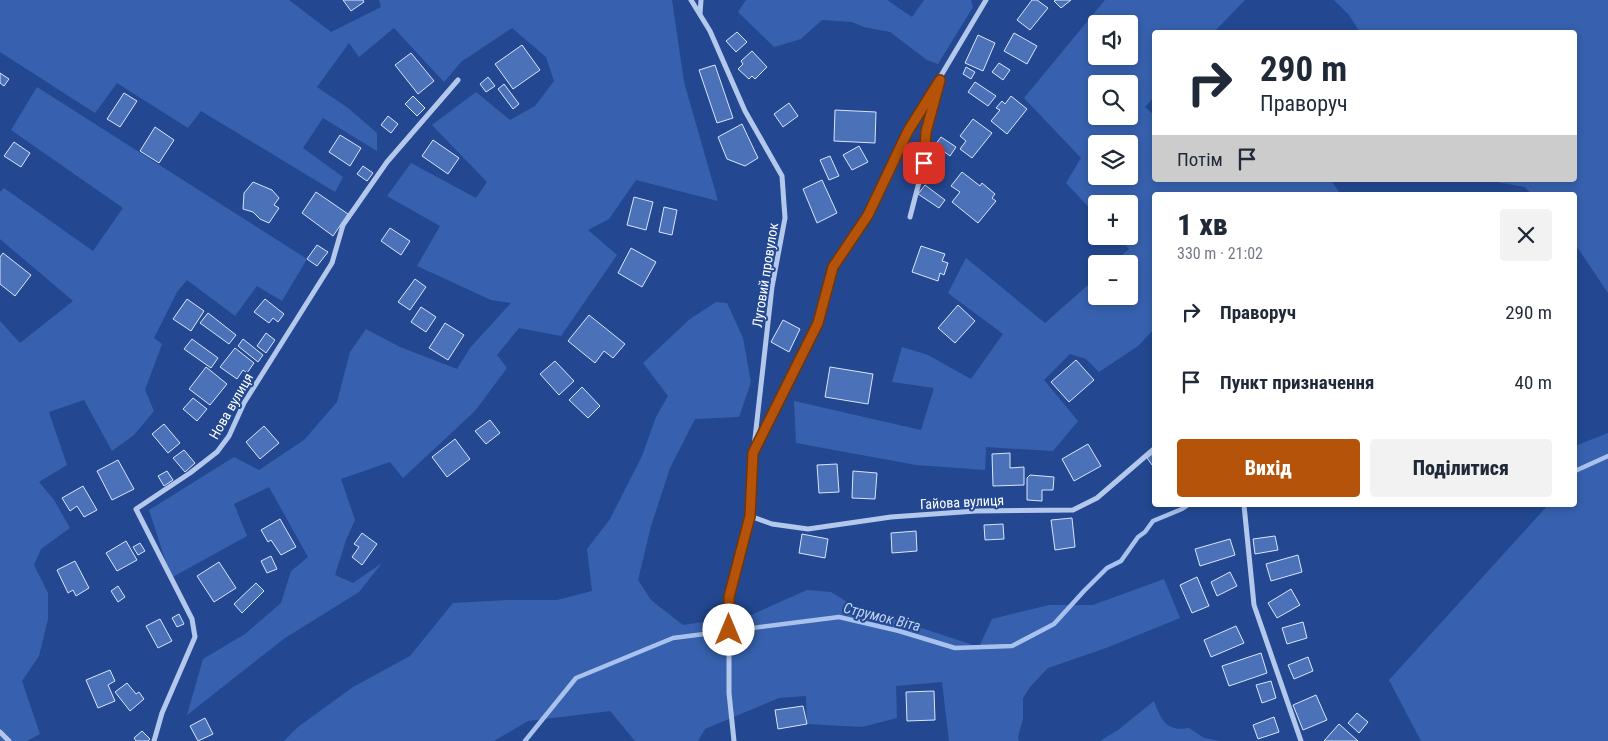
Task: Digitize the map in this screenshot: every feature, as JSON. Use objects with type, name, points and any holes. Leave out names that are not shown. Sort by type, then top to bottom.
[{"type":"street","name":"Луговий провулок","points":[[690,0],[710,31],[745,111],[782,176],[785,218],[772,287],[753,453],[750,516],[729,597],[729,693],[734,741]]},
{"type":"street","points":[[700,15],[701,0]]},
{"type":"street","points":[[753,453],[818,323],[833,267],[868,215],[908,131],[986,0]]},
{"type":"street","name":"Нова вулиця","points":[[154,741],[162,714],[195,637],[192,619],[136,509],[217,452],[229,436],[244,403],[332,263],[343,225],[387,162],[458,80]]},
{"type":"street","points":[[910,217],[924,163],[926,132],[940,80]]},
{"type":"street","name":"Гайова вулиця","points":[[750,516],[772,524],[808,529],[891,517],[966,512],[1073,510],[1096,498],[1152,451]]},
{"type":"street","points":[[1244,507],[1254,605],[1300,741]]},
{"type":"street","points":[[0,732],[9,741]]},
{"type":"shaded area","points":[[0,0],[289,0],[331,32],[381,7],[379,0],[672,0],[684,82],[718,201],[636,180],[609,219],[588,230],[617,255],[561,336],[519,328],[497,355],[507,368],[475,411],[403,478],[390,462],[341,479],[355,520],[346,540],[335,575],[353,583],[382,563],[359,592],[285,638],[187,715],[203,659],[245,634],[281,603],[291,571],[308,557],[269,487],[234,504],[247,536],[171,578],[149,510],[234,457],[259,470],[304,440],[337,402],[350,352],[366,329],[400,347],[457,369],[470,348],[511,303],[491,300],[417,266],[440,226],[387,196],[411,163],[476,198],[487,182],[432,125],[476,92],[510,120],[535,106],[554,81],[546,57],[512,28],[461,62],[444,82],[394,28],[359,57],[349,43],[317,87],[348,108],[377,133],[377,151],[323,118],[303,148],[343,177],[335,192],[201,111],[188,128],[117,83],[95,113],[0,52]]},
{"type":"shaded area","points":[[746,0],[887,0],[912,17],[924,0],[971,0],[973,7],[938,64],[927,60],[890,32],[864,27],[852,22],[822,20],[801,39],[774,47],[738,12]]},
{"type":"shaded area","points":[[1105,0],[1245,0],[1216,30],[1152,30],[1152,99],[1145,107],[1152,113],[1152,182],[1332,182],[1339,192],[1152,192],[1152,331],[1138,346],[1099,372],[1086,359],[1070,354],[1044,380],[1078,421],[1053,451],[986,447],[985,470],[916,465],[796,443],[794,401],[921,430],[934,388],[892,382],[902,347],[928,355],[971,379],[1003,334],[948,293],[966,258],[1045,323],[1088,285],[1088,305],[1138,305],[1138,255],[1122,255],[1129,249],[1125,245],[1138,245],[1138,195],[1088,195],[1088,206],[1066,183],[1081,158],[1024,98],[1088,21],[1088,65],[1138,65],[1138,15],[1093,15]]},
{"type":"shaded area","points":[[1334,0],[1608,0],[1608,293],[1577,247],[1577,192],[1529,192],[1525,187],[1496,182],[1577,182],[1577,30],[1359,30],[1349,15]]},
{"type":"shaded area","points":[[37,87],[307,259],[282,301],[257,286],[235,316],[187,280],[177,292],[154,338],[162,344],[145,390],[154,411],[134,435],[112,451],[84,400],[49,412],[67,465],[39,482],[54,500],[70,528],[41,549],[34,565],[48,593],[48,619],[39,656],[22,681],[40,734],[27,741],[0,741],[0,321],[20,343],[73,301],[0,239],[0,192],[4,188],[93,251],[123,208],[11,130]]},
{"type":"shaded area","points":[[716,302],[727,303],[743,338],[751,382],[739,417],[695,419],[670,468],[651,526],[638,580],[651,600],[683,625],[751,615],[807,590],[831,592],[852,605],[979,647],[992,619],[1049,605],[1093,605],[1164,579],[1180,618],[1106,648],[1048,668],[1030,687],[1023,698],[1023,719],[1018,737],[1019,741],[949,741],[942,682],[896,686],[897,718],[862,727],[807,724],[806,696],[779,698],[705,729],[698,741],[635,741],[610,711],[528,721],[494,741],[284,741],[298,727],[353,687],[410,656],[453,603],[557,600],[592,591],[587,549],[610,519],[642,456],[656,417],[668,396],[643,363],[690,319]]},
{"type":"shaded area","points":[[1608,433],[1608,741],[1421,741],[1389,680],[1546,507],[1577,507],[1577,445]]},
{"type":"shaded area","points":[[1154,701],[1165,723],[1175,728],[1189,728],[1204,738],[1220,741],[1100,741],[1118,730]]},
{"type":"building","points":[[343,0],[363,0],[364,2],[351,11]]},
{"type":"building","points":[[1032,0],[1037,0],[1048,8],[1030,30],[1017,20]]},
{"type":"building","points":[[1071,0],[1061,8],[1054,1]]},
{"type":"building","points":[[737,32],[747,42],[736,52],[726,41]]},
{"type":"building","points":[[1014,33],[1037,46],[1027,64],[1004,51]]},
{"type":"building","points":[[978,35],[995,43],[983,71],[965,63]]},
{"type":"building","points":[[522,45],[540,70],[513,89],[495,64]]},
{"type":"building","points":[[752,51],[767,67],[755,79],[752,76],[749,79],[738,69],[743,64],[741,61]]},
{"type":"building","points":[[411,53],[434,81],[418,94],[395,65]]},
{"type":"building","points":[[999,63],[1010,70],[1003,80],[992,72]]},
{"type":"building","points":[[715,65],[733,118],[717,123],[699,70]]},
{"type":"building","points":[[966,67],[975,72],[971,79],[963,74]]},
{"type":"building","points":[[0,73],[9,79],[4,86],[0,83]]},
{"type":"building","points":[[488,77],[495,86],[486,92],[480,84]]},
{"type":"building","points":[[975,82],[996,96],[988,106],[968,92]]},
{"type":"building","points":[[504,84],[519,104],[513,109],[498,89]]},
{"type":"building","points":[[124,93],[137,101],[120,127],[107,119]]},
{"type":"building","points":[[413,96],[425,108],[417,116],[405,104]]},
{"type":"building","points":[[1011,96],[1027,109],[1007,134],[991,121],[1000,110],[996,108],[1002,101],[1005,104]]},
{"type":"building","points":[[789,103],[798,116],[783,127],[774,114]]},
{"type":"building","points":[[835,110],[876,112],[875,143],[834,141]]},
{"type":"building","points":[[388,116],[398,124],[391,133],[381,125]]},
{"type":"building","points":[[973,119],[992,133],[972,158],[960,149],[966,141],[960,136]]},
{"type":"building","points":[[742,124],[758,158],[745,166],[727,159],[718,137]]},
{"type":"building","points":[[155,127],[174,140],[159,163],[140,151]]},
{"type":"building","points":[[340,135],[361,148],[350,166],[329,152]]},
{"type":"building","points":[[941,137],[956,147],[950,156],[935,145]]},
{"type":"building","points":[[433,140],[459,158],[448,174],[422,156]]},
{"type":"building","points":[[14,142],[30,153],[21,167],[4,156]]},
{"type":"building","points":[[859,146],[868,162],[852,170],[843,155]]},
{"type":"building","points":[[830,156],[839,176],[829,180],[820,160]]},
{"type":"building","points":[[363,166],[373,173],[367,181],[357,174]]},
{"type":"building","points":[[962,172],[980,186],[982,183],[995,194],[992,198],[996,201],[978,223],[952,202],[960,192],[951,186]]},
{"type":"building","points":[[822,180],[837,213],[817,223],[803,189]]},
{"type":"building","points":[[253,182],[272,190],[279,198],[274,205],[279,208],[269,223],[260,219],[253,212],[243,209],[244,193]]},
{"type":"building","points":[[925,185],[945,200],[939,208],[918,194]]},
{"type":"building","points":[[316,192],[348,214],[333,236],[302,213]]},
{"type":"building","points":[[634,197],[653,202],[646,230],[627,225]]},
{"type":"building","points":[[664,207],[677,210],[672,235],[659,232]]},
{"type":"building","points":[[390,228],[410,241],[401,255],[381,241]]},
{"type":"building","points":[[317,245],[328,252],[317,266],[307,259]]},
{"type":"building","points":[[921,246],[945,254],[942,261],[948,263],[944,275],[940,273],[938,281],[912,272]]},
{"type":"building","points":[[631,248],[656,262],[642,287],[618,273]]},
{"type":"building","points":[[3,253],[31,275],[15,296],[0,284],[0,257]]},
{"type":"building","points":[[415,279],[426,287],[410,310],[398,302]]},
{"type":"building","points":[[187,299],[204,311],[191,331],[173,319]]},
{"type":"building","points":[[265,299],[284,314],[278,322],[273,318],[269,323],[254,312]]},
{"type":"building","points":[[958,305],[975,321],[955,343],[938,328]]},
{"type":"building","points":[[421,307],[436,317],[426,332],[411,322]]},
{"type":"building","points":[[208,313],[236,335],[229,344],[200,323]]},
{"type":"building","points":[[589,315],[625,344],[613,358],[604,351],[595,363],[568,341]]},
{"type":"building","points":[[783,320],[800,329],[789,352],[771,342]]},
{"type":"building","points":[[445,323],[464,335],[448,360],[429,348]]},
{"type":"building","points":[[266,333],[275,340],[266,353],[257,346]]},
{"type":"building","points":[[192,339],[218,358],[211,368],[184,349]]},
{"type":"building","points":[[243,339],[263,355],[258,362],[238,346]]},
{"type":"building","points":[[235,348],[254,363],[247,373],[243,370],[237,379],[220,367]]},
{"type":"building","points":[[1076,360],[1094,380],[1069,402],[1051,382]]},
{"type":"building","points":[[555,361],[574,381],[559,395],[540,374]]},
{"type":"building","points":[[206,367],[227,384],[210,405],[189,389]]},
{"type":"building","points":[[830,367],[873,374],[868,404],[825,397]]},
{"type":"building","points":[[582,387],[600,406],[588,418],[569,400]]},
{"type":"building","points":[[193,398],[207,409],[197,421],[183,409]]},
{"type":"building","points":[[490,420],[500,433],[486,444],[475,431]]},
{"type":"building","points":[[164,424],[180,443],[168,453],[152,434]]},
{"type":"building","points":[[264,426],[279,443],[260,459],[246,442]]},
{"type":"building","points":[[455,439],[470,459],[447,477],[432,457]]},
{"type":"building","points":[[1088,444],[1101,466],[1074,481],[1062,459]]},
{"type":"building","points":[[184,450],[195,463],[185,472],[173,458]]},
{"type":"building","points":[[1010,453],[1010,468],[1024,467],[1024,485],[993,486],[992,454]]},
{"type":"building","points":[[1152,454],[1152,465],[1147,458]]},
{"type":"building","points":[[118,460],[134,489],[112,500],[97,471]]},
{"type":"building","points":[[837,464],[839,492],[819,493],[817,465]]},
{"type":"building","points":[[167,471],[173,480],[164,486],[158,476]]},
{"type":"building","points":[[853,471],[877,473],[875,499],[852,498]]},
{"type":"building","points":[[1030,475],[1054,477],[1053,490],[1042,490],[1042,501],[1027,500],[1027,478]]},
{"type":"building","points":[[83,486],[97,510],[84,517],[77,506],[70,511],[62,498]]},
{"type":"building","points":[[1072,518],[1075,547],[1055,550],[1051,520]]},
{"type":"building","points":[[280,519],[296,547],[281,555],[271,540],[268,542],[261,530]]},
{"type":"building","points":[[1003,524],[1004,539],[985,540],[984,525]]},
{"type":"building","points":[[916,531],[917,551],[892,553],[891,533]]},
{"type":"building","points":[[362,533],[377,544],[362,565],[352,557],[359,547],[354,544]]},
{"type":"building","points":[[802,534],[828,539],[825,558],[799,553]]},
{"type":"building","points":[[1275,536],[1278,550],[1255,554],[1253,539]]},
{"type":"building","points":[[1230,539],[1235,555],[1200,566],[1195,549]]},
{"type":"building","points":[[126,541],[137,560],[117,571],[106,553]]},
{"type":"building","points":[[140,543],[145,551],[138,555],[133,547]]},
{"type":"building","points":[[1298,555],[1302,572],[1271,581],[1266,564]]},
{"type":"building","points":[[271,556],[277,569],[267,573],[261,561]]},
{"type":"building","points":[[75,561],[89,588],[76,596],[73,590],[68,593],[57,570]]},
{"type":"building","points":[[219,562],[236,588],[214,602],[197,576]]},
{"type":"building","points":[[1230,572],[1237,586],[1217,596],[1211,582]]},
{"type":"building","points":[[1197,577],[1209,606],[1192,613],[1180,585]]},
{"type":"building","points":[[256,583],[264,591],[242,613],[234,604]]},
{"type":"building","points":[[118,586],[125,597],[118,602],[111,591]]},
{"type":"building","points":[[1291,589],[1300,605],[1277,618],[1268,603]]},
{"type":"building","points":[[179,614],[184,624],[177,627],[172,618]]},
{"type":"building","points":[[160,619],[172,641],[158,648],[146,626]]},
{"type":"building","points":[[1303,622],[1307,638],[1287,644],[1282,628]]},
{"type":"building","points":[[1236,626],[1244,643],[1211,657],[1204,640]]},
{"type":"building","points":[[1261,653],[1267,673],[1229,686],[1222,666]]},
{"type":"building","points":[[1308,657],[1313,671],[1294,679],[1288,665]]},
{"type":"building","points":[[110,670],[115,681],[108,685],[115,701],[98,708],[86,680]]},
{"type":"building","points":[[1271,681],[1276,698],[1262,703],[1256,685]]},
{"type":"building","points":[[127,683],[136,694],[139,692],[144,699],[130,711],[115,692]]},
{"type":"building","points":[[934,691],[935,720],[907,721],[906,692]]},
{"type":"building","points":[[1316,695],[1327,720],[1303,730],[1293,705]]},
{"type":"building","points":[[803,706],[807,724],[778,729],[775,710]]},
{"type":"building","points":[[1357,713],[1368,722],[1359,733],[1348,723]]},
{"type":"building","points":[[1274,717],[1279,732],[1258,739],[1253,725]]},
{"type":"building","points":[[205,718],[213,734],[198,741],[190,726]]},
{"type":"building","points":[[1339,724],[1358,741],[1324,741]]},
{"type":"building","points":[[142,731],[150,739],[148,741],[136,741],[134,738]]},
{"type":"waterway","name":"Струмок Віта","points":[[1577,470],[1608,456]]},
{"type":"waterway","name":"Струмок Віта","points":[[525,741],[576,678],[673,638],[839,617],[899,631],[955,648],[1012,646],[1054,624],[1107,568],[1121,561],[1138,537],[1145,532],[1153,521],[1185,507]]},
{"type":"route","points":[[729,630],[729,597],[750,516],[753,453],[818,323],[833,267],[868,215],[908,131],[940,80],[926,132],[924,163]]}]
